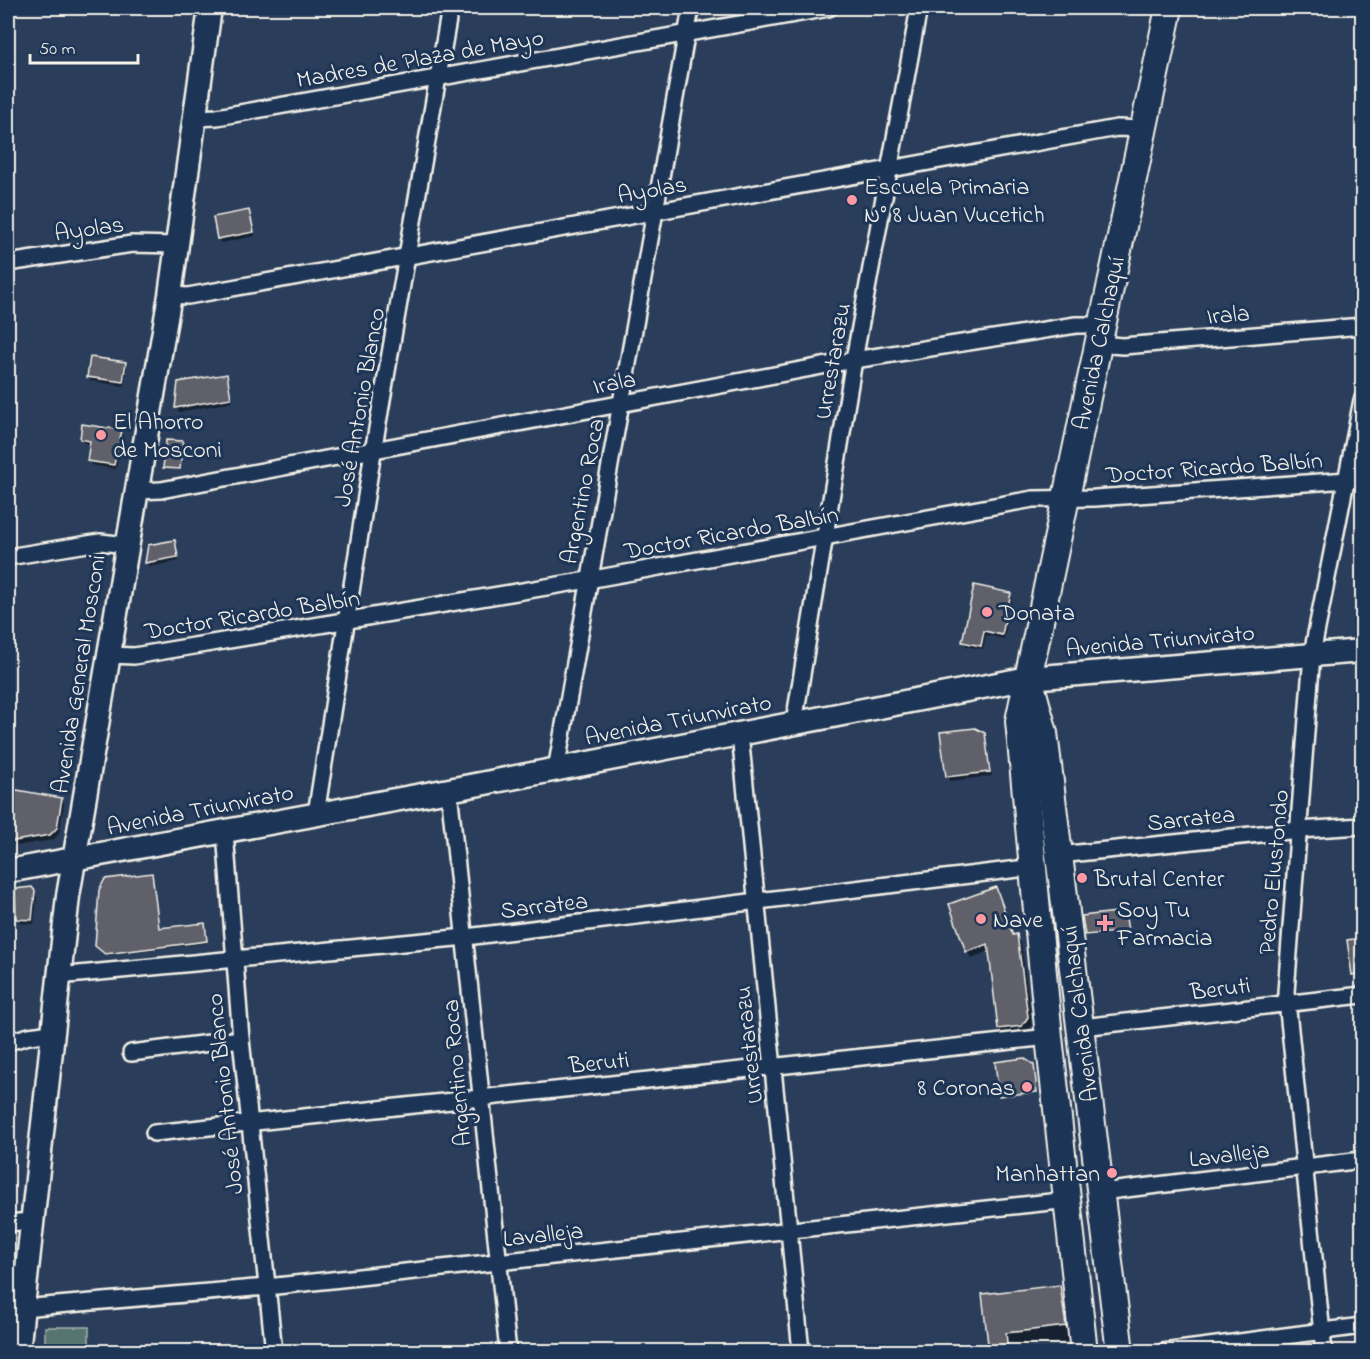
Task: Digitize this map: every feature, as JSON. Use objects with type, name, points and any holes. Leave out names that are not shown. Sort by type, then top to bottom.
[{"type":"main road","name":"Avenida Calchaquí","points":[[1084,1352],[1069,1200],[1049,1037],[1019,721],[1169,8]]},
{"type":"main road","name":"Avenida Calchaquí","points":[[1029,678],[1044,733],[1082,1027],[1120,1352]]},
{"type":"street","name":"Avenida General Mosconi","points":[[18,1352],[58,976],[75,860],[170,295],[210,8]]},
{"type":"street","name":"José Antonio Blanco","points":[[316,814],[373,452],[450,8]]},
{"type":"street","name":"Argentino Roca","points":[[556,770],[691,8]]},
{"type":"street","name":"Madres de Plaza de Mayo","points":[[195,118],[217,117],[829,8]]},
{"type":"street","name":"Urrestarazu","points":[[794,723],[796,699],[854,360],[919,8]]},
{"type":"street","name":"Ayolas","points":[[170,295],[188,296],[1117,128],[1143,129]]},
{"type":"street","name":"Ayolas","points":[[8,263],[132,244],[177,244]]},
{"type":"street","name":"Irala","points":[[136,491],[160,490],[373,452],[854,360],[1076,325],[1123,346],[1362,326]]},
{"type":"street","name":"Pedro Elustondo","points":[[1324,1352],[1286,1004],[1312,654],[1355,479],[1362,400]]},
{"type":"street","name":"Doctor Ricardo Balbín","points":[[110,656],[134,656],[588,580],[1033,499],[1066,496],[1095,498],[1355,479]]},
{"type":"street","points":[[8,557],[100,542],[127,546]]},
{"type":"street","name":"Avenida Triunvirato","points":[[8,872],[556,770],[1029,678],[1362,651]]},
{"type":"street","name":"Urrestarazu","points":[[740,734],[801,1352]]},
{"type":"street","name":"Argentino Roca","points":[[449,790],[508,1352]]},
{"type":"street","name":"Sarratea","points":[[1059,855],[1299,830],[1362,826]]},
{"type":"street","name":"José Antonio Blanco","points":[[225,832],[241,1039],[274,1352]]},
{"type":"street","name":"Sarratea","points":[[58,976],[234,961],[466,937],[1034,867]]},
{"type":"street","name":"Beruti","points":[[1082,1027],[1362,995]]},
{"type":"street","points":[[8,1042],[29,1035],[52,1033]]},
{"type":"street","name":"Beruti","points":[[154,1133],[1049,1037]]},
{"type":"street","points":[[131,1053],[241,1039]]},
{"type":"street","name":"Lavalleja","points":[[1101,1192],[1362,1160]]},
{"type":"street","name":"Lavalleja","points":[[22,1308],[267,1287],[1069,1200]]},
{"type":"street","points":[[8,1223],[31,1221]]},
{"type":"street","points":[[1164,1352],[1362,1326]]},
{"type":"green space","points":[[45,1327],[89,1327],[89,1351],[45,1351]]},
{"type":"building","points":[[249,210],[254,232],[217,239],[213,217]]},
{"type":"building","points":[[90,357],[126,362],[123,382],[87,377]]},
{"type":"building","points":[[227,374],[231,398],[175,408],[178,382]]},
{"type":"building","points":[[82,424],[122,430],[114,465],[87,461],[90,441],[80,439]]},
{"type":"building","points":[[166,440],[183,441],[180,469],[163,468]]},
{"type":"building","points":[[175,540],[178,557],[145,563],[148,545]]},
{"type":"building","name":"Donata","points":[[974,585],[1011,593],[1002,635],[984,631],[981,646],[962,642]]},
{"type":"building","points":[[975,728],[985,733],[990,772],[946,777],[940,732]]},
{"type":"building","points":[[17,790],[62,798],[57,828],[50,835],[8,842],[8,791]]},
{"type":"building","points":[[152,873],[159,928],[205,923],[207,941],[105,954],[95,946],[99,890],[105,879]]},
{"type":"building","points":[[32,887],[35,891],[32,920],[16,919],[15,889]]},
{"type":"building","points":[[996,887],[1013,935],[1017,934],[1028,1017],[1022,1026],[998,1029],[988,944],[966,952],[949,904]]},
{"type":"building","name":"Soy Tu Farmacia","points":[[1125,911],[1128,931],[1085,935],[1082,916]]},
{"type":"building","points":[[1361,938],[1362,973],[1352,975],[1347,940]]},
{"type":"building","points":[[1024,1058],[1034,1065],[1037,1092],[999,1096],[995,1062]]},
{"type":"building","points":[[1060,1285],[1066,1326],[1006,1333],[1008,1352],[989,1352],[982,1294]]},
{"type":"place","name":"Escuela Primaria N° 8 Juan Vucetich","points":[[852,200]]},
{"type":"place","name":"El Ahorro de Mosconi","points":[[101,435]]},
{"type":"place","name":"Donata","points":[[987,612]]},
{"type":"place","name":"Brutal Center","points":[[1082,878]]},
{"type":"place","name":"Nave","points":[[981,919]]},
{"type":"place","name":"Soy Tu Farmacia","points":[[1105,923]]},
{"type":"place","name":"8 Coronas","points":[[1027,1087]]},
{"type":"place","name":"Manhattan","points":[[1112,1173]]}]
